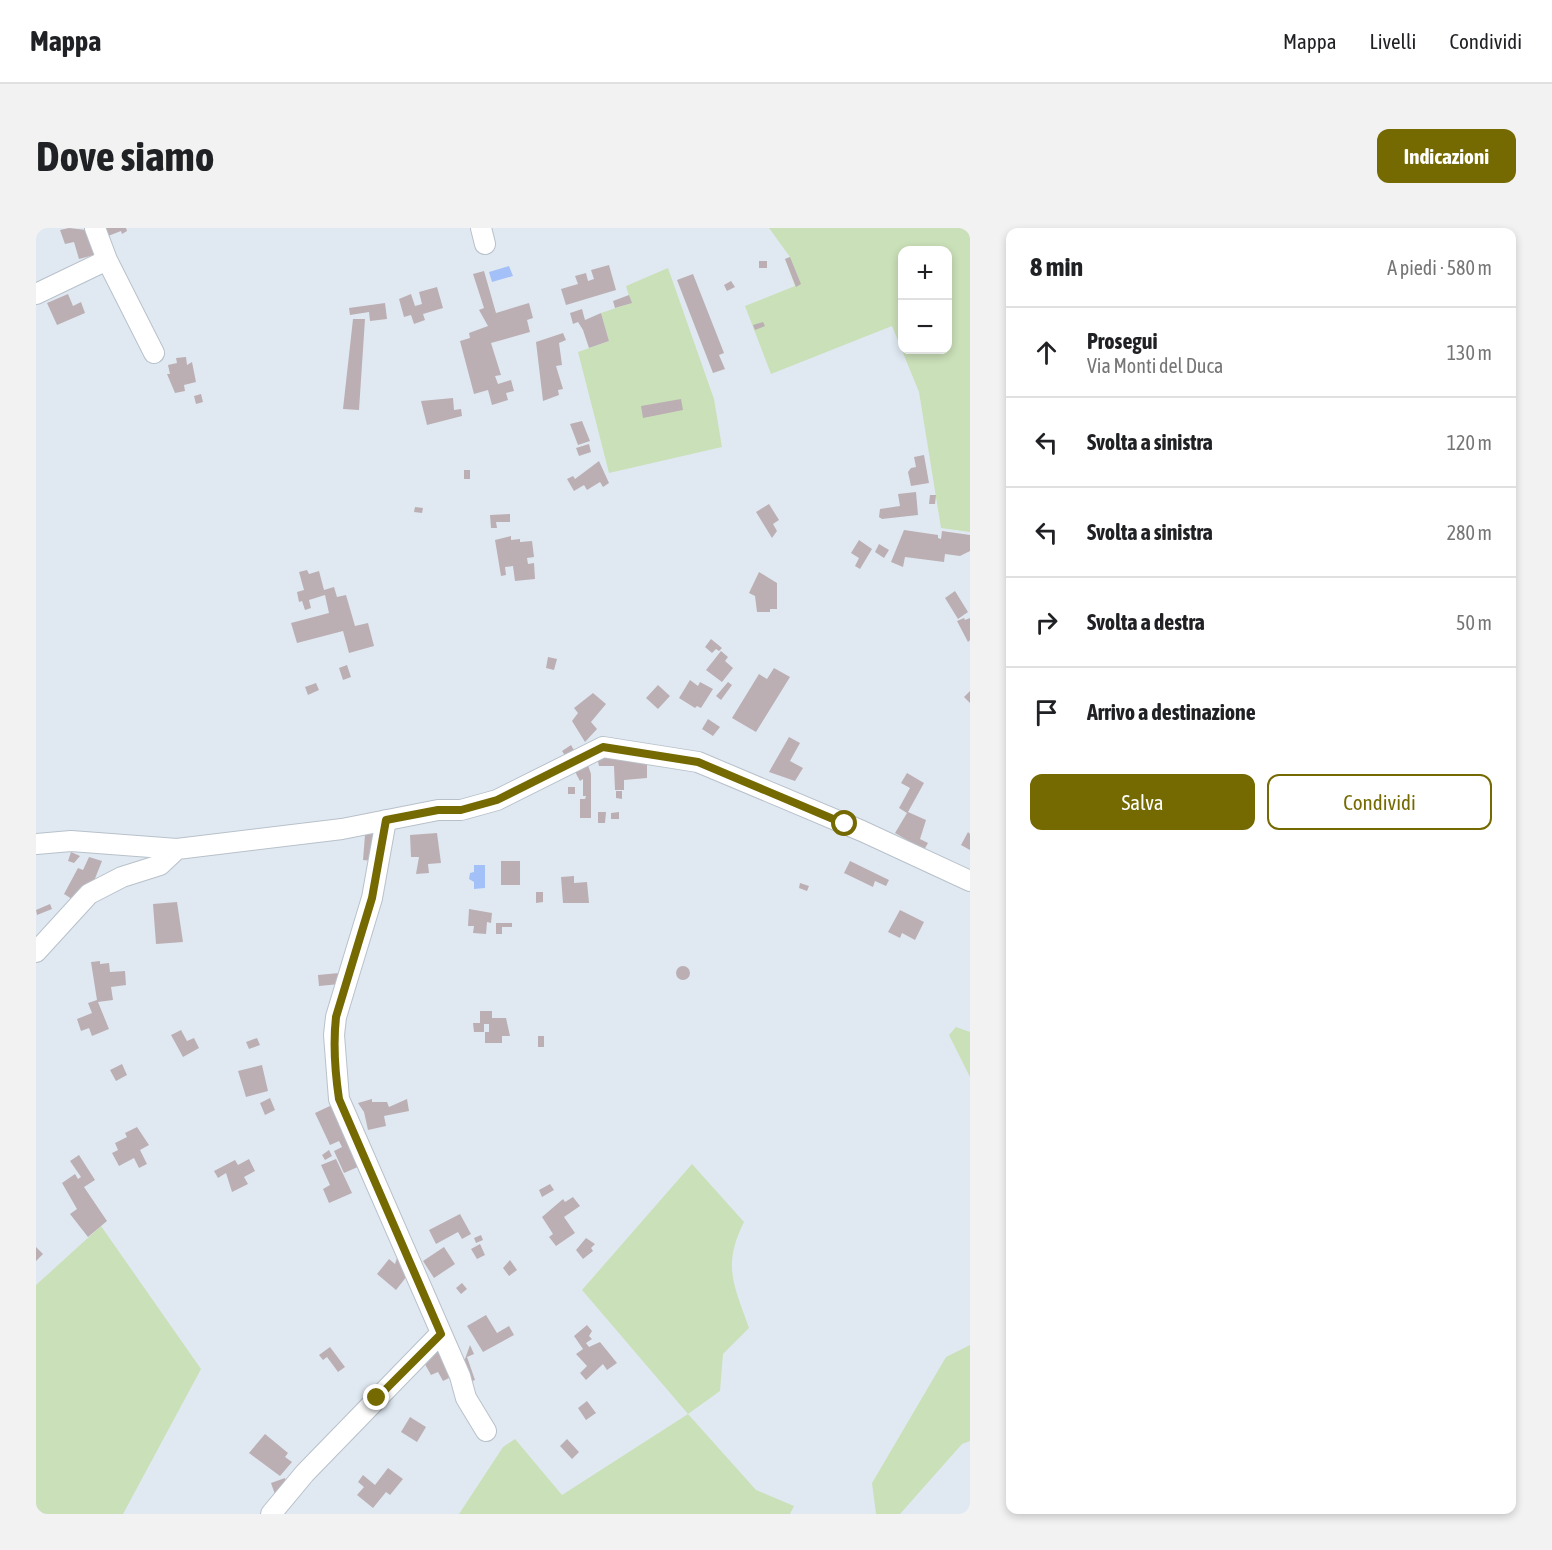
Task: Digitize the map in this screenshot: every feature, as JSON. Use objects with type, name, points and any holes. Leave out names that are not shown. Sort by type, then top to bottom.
[{"type":"street","points":[[95,228],[107,260],[154,353]]},
{"type":"street","points":[[36,294],[107,260]]},
{"type":"street","points":[[36,844],[71,841],[177,849],[342,829],[438,810],[461,810],[497,800],[603,747],[698,762],[862,831],[970,881]]},
{"type":"street","points":[[386,820],[372,898],[336,1017],[334,1035],[337,1086],[347,1119],[460,1376],[466,1398],[486,1431]]},
{"type":"street","points":[[36,952],[89,894],[122,877],[160,865],[177,849]]},
{"type":"street","points":[[271,1514],[305,1473],[441,1334]]},
{"type":"green space","points":[[769,228],[970,228],[970,532],[941,528],[919,392],[903,354],[952,354],[952,246],[898,246],[898,341],[892,326],[771,374],[745,306],[795,286],[785,259],[790,257]]},
{"type":"green space","points":[[668,268],[714,399],[722,447],[609,473],[578,352],[609,341],[601,313],[631,303],[626,286]]},
{"type":"green space","points":[[956,1027],[970,1032],[970,1077],[949,1035]]},
{"type":"green space","points":[[692,1164],[744,1222],[733,1251],[732,1264],[735,1287],[749,1328],[723,1354],[720,1391],[688,1414],[582,1290]]},
{"type":"green space","points":[[101,1226],[201,1369],[123,1514],[36,1514],[36,1285]]},
{"type":"green space","points":[[970,1345],[970,1441],[962,1444],[900,1514],[876,1514],[872,1483],[946,1357]]},
{"type":"green space","points":[[688,1414],[756,1490],[794,1506],[790,1514],[459,1514],[503,1447],[515,1439],[562,1495]]},
{"type":"water","points":[[509,266],[513,276],[492,282],[489,272]]},
{"type":"water","points":[[474,865],[485,865],[485,888],[474,889],[474,882],[469,879],[470,873],[474,872]]},
{"type":"building","points":[[69,228],[86,230],[94,255],[79,259],[74,242],[65,244],[60,230]]},
{"type":"building","points":[[103,228],[126,228],[127,231],[103,238]]},
{"type":"building","points":[[790,257],[801,284],[796,287],[785,259]]},
{"type":"building","points":[[759,261],[767,261],[767,268],[759,268]]},
{"type":"building","points":[[609,265],[616,290],[566,305],[561,289],[578,284],[575,276],[586,273],[588,281],[594,279],[591,270]]},
{"type":"building","points":[[484,271],[496,313],[529,303],[533,318],[527,320],[530,332],[491,343],[501,375],[495,376],[498,384],[511,380],[514,391],[506,393],[508,400],[492,405],[488,390],[474,394],[460,341],[470,338],[469,333],[488,326],[479,310],[484,308],[473,274]]},
{"type":"building","points":[[693,274],[724,353],[719,355],[725,369],[713,373],[677,280]]},
{"type":"building","points":[[731,281],[735,287],[727,291],[724,285]]},
{"type":"building","points":[[437,287],[443,308],[423,314],[425,320],[414,324],[411,315],[404,317],[399,299],[411,294],[415,306],[422,304],[419,292]]},
{"type":"building","points":[[68,294],[73,306],[81,302],[85,313],[57,325],[47,303]]},
{"type":"building","points":[[629,295],[632,303],[615,308],[613,301]]},
{"type":"building","points":[[385,303],[387,319],[370,321],[369,312],[350,315],[349,308]]},
{"type":"building","points":[[582,309],[585,320],[601,313],[609,341],[589,348],[583,330],[578,322],[573,324],[570,313]]},
{"type":"building","points":[[353,319],[365,319],[359,410],[343,409]]},
{"type":"building","points":[[763,322],[765,326],[755,330],[753,325]]},
{"type":"building","points":[[563,333],[566,340],[559,343],[562,365],[556,366],[563,389],[558,390],[559,395],[543,401],[536,342]]},
{"type":"building","points":[[186,357],[187,365],[192,362],[196,382],[184,385],[185,391],[175,393],[167,374],[170,374],[168,365],[177,363],[176,358]]},
{"type":"building","points":[[201,394],[203,402],[196,404],[194,396]]},
{"type":"building","points":[[453,398],[454,410],[461,409],[462,416],[427,425],[421,401]]},
{"type":"building","points":[[681,399],[683,410],[643,418],[641,406]]},
{"type":"building","points":[[582,421],[590,441],[578,445],[570,424]]},
{"type":"building","points":[[589,444],[591,452],[579,456],[576,448]]},
{"type":"building","points":[[924,455],[929,483],[911,486],[908,472],[911,468],[916,467],[914,457]]},
{"type":"building","points":[[599,461],[609,483],[603,487],[600,482],[587,490],[584,485],[574,491],[567,479],[573,476],[575,479]]},
{"type":"building","points":[[464,470],[470,470],[470,479],[464,479]]},
{"type":"building","points":[[916,492],[918,515],[882,519],[879,517],[880,509],[900,506],[898,494]]},
{"type":"building","points":[[930,495],[936,495],[935,504],[929,504]]},
{"type":"building","points":[[769,504],[779,520],[773,524],[777,531],[772,538],[756,512]]},
{"type":"building","points":[[415,507],[423,508],[422,513],[414,512]]},
{"type":"building","points":[[510,514],[510,522],[496,522],[497,528],[491,528],[490,515]]},
{"type":"building","points":[[904,530],[938,535],[941,539],[942,531],[970,535],[970,551],[960,556],[945,554],[944,562],[905,557],[903,567],[891,562]]},
{"type":"building","points":[[511,536],[511,540],[532,541],[534,557],[527,558],[528,564],[534,563],[535,579],[515,581],[513,566],[505,567],[506,575],[501,576],[495,540]]},
{"type":"building","points":[[859,540],[872,549],[860,569],[855,566],[859,558],[851,553]]},
{"type":"building","points":[[879,544],[889,550],[884,558],[875,552]]},
{"type":"building","points":[[307,570],[309,574],[319,571],[324,590],[334,587],[337,597],[346,595],[355,626],[368,623],[374,646],[349,653],[343,631],[297,643],[291,623],[329,613],[325,595],[309,600],[311,608],[305,610],[302,601],[299,602],[297,592],[304,590],[299,572]]},
{"type":"building","points":[[759,572],[777,583],[777,609],[770,609],[770,612],[757,612],[755,596],[749,593]]},
{"type":"building","points":[[955,591],[968,612],[958,619],[945,598]]},
{"type":"building","points":[[964,618],[965,620],[970,618],[970,640],[968,642],[957,621]]},
{"type":"building","points":[[711,639],[722,648],[719,651],[716,649],[712,653],[705,647]]},
{"type":"building","points":[[721,651],[728,657],[725,661],[733,668],[722,682],[706,670]]},
{"type":"building","points":[[548,657],[557,659],[554,670],[546,668]]},
{"type":"building","points":[[347,665],[351,677],[343,680],[339,668]]},
{"type":"building","points":[[774,668],[790,677],[756,732],[732,718],[759,674],[767,679]]},
{"type":"building","points":[[690,680],[698,686],[700,682],[713,689],[701,708],[697,706],[695,708],[679,698]]},
{"type":"building","points":[[728,682],[732,685],[721,700],[716,696]]},
{"type":"building","points":[[316,683],[319,690],[308,695],[305,687]]},
{"type":"building","points":[[658,685],[670,696],[658,709],[646,698]]},
{"type":"building","points":[[970,691],[970,703],[964,697]]},
{"type":"building","points":[[593,693],[606,704],[591,722],[597,729],[585,742],[572,721],[578,713],[574,708]]},
{"type":"building","points":[[708,719],[720,727],[713,736],[702,729]]},
{"type":"building","points":[[789,737],[800,743],[790,761],[803,768],[795,781],[769,772]]},
{"type":"building","points":[[571,745],[575,752],[566,757],[562,751]]},
{"type":"building","points":[[597,757],[647,758],[647,778],[624,780],[624,790],[615,790],[614,766],[599,766]]},
{"type":"building","points":[[587,762],[591,774],[591,818],[580,818],[580,799],[585,799],[586,796],[583,796],[583,779],[580,781],[573,768]]},
{"type":"building","points":[[907,773],[924,783],[908,812],[926,820],[920,839],[928,843],[924,850],[895,833],[907,813],[899,808],[910,788],[901,783]]},
{"type":"building","points":[[568,787],[575,787],[575,794],[568,794]]},
{"type":"building","points":[[616,791],[622,791],[622,799],[616,798]]},
{"type":"building","points":[[598,812],[606,812],[605,823],[598,823]]},
{"type":"building","points":[[619,812],[619,819],[611,819],[611,813]]},
{"type":"building","points":[[375,831],[373,861],[363,860],[365,835],[360,835]]},
{"type":"building","points":[[968,832],[970,834],[970,850],[961,845]]},
{"type":"building","points":[[437,833],[441,863],[428,864],[429,873],[416,874],[419,857],[411,857],[410,835]]},
{"type":"building","points":[[71,852],[80,856],[74,863],[68,861]]},
{"type":"building","points":[[89,857],[102,861],[94,881],[77,892],[72,899],[64,894],[78,868],[83,870]]},
{"type":"building","points":[[501,861],[520,861],[520,885],[501,885]]},
{"type":"building","points":[[850,861],[889,880],[886,886],[875,881],[873,887],[844,873]]},
{"type":"building","points":[[574,876],[574,883],[587,882],[589,903],[563,903],[561,877]]},
{"type":"building","points":[[800,883],[809,886],[807,891],[799,888]]},
{"type":"building","points":[[536,892],[543,892],[543,902],[536,903]]},
{"type":"building","points":[[177,902],[183,942],[156,944],[153,904]]},
{"type":"building","points":[[50,904],[52,909],[37,915],[36,910]]},
{"type":"building","points":[[469,909],[492,913],[491,923],[487,922],[486,934],[473,933],[474,926],[468,926]]},
{"type":"building","points":[[900,910],[924,922],[915,940],[902,933],[900,938],[888,932]]},
{"type":"building","points":[[496,923],[512,923],[512,927],[502,927],[502,934],[496,934]]},
{"type":"building","points":[[100,961],[100,964],[109,963],[110,972],[125,971],[126,985],[111,987],[113,1000],[98,1002],[109,1029],[92,1036],[89,1028],[81,1031],[77,1019],[92,1013],[88,1003],[97,1000],[91,962]]},
{"type":"building","points":[[680,966],[686,966],[690,973],[686,980],[680,980],[676,976],[676,970]]},
{"type":"building","points":[[339,973],[340,984],[319,986],[318,975]]},
{"type":"building","points":[[480,1011],[492,1011],[492,1018],[506,1018],[510,1036],[502,1036],[502,1043],[485,1043],[485,1032],[489,1032],[489,1024],[484,1024],[484,1032],[474,1032],[473,1023],[480,1023]]},
{"type":"building","points":[[181,1030],[187,1041],[194,1038],[199,1048],[183,1057],[171,1035]]},
{"type":"building","points":[[538,1036],[544,1036],[544,1047],[538,1047]]},
{"type":"building","points":[[257,1038],[260,1045],[249,1049],[246,1042]]},
{"type":"building","points":[[122,1064],[127,1075],[116,1081],[110,1070]]},
{"type":"building","points":[[262,1065],[268,1091],[246,1097],[238,1071]]},
{"type":"building","points":[[270,1098],[275,1110],[265,1115],[260,1103]]},
{"type":"building","points":[[372,1099],[372,1102],[387,1102],[389,1107],[407,1099],[409,1111],[384,1116],[386,1126],[368,1130],[364,1112],[358,1103]]},
{"type":"building","points":[[332,1105],[360,1166],[344,1173],[334,1151],[342,1147],[339,1141],[330,1145],[315,1113]]},
{"type":"building","points":[[137,1127],[149,1145],[140,1150],[147,1164],[139,1168],[134,1158],[119,1166],[112,1153],[118,1150],[115,1143],[127,1137],[125,1133]]},
{"type":"building","points":[[329,1150],[332,1156],[325,1160],[322,1155]]},
{"type":"building","points":[[79,1155],[95,1180],[84,1187],[107,1221],[88,1237],[70,1214],[77,1209],[62,1183],[75,1174],[78,1179],[81,1177],[70,1161]]},
{"type":"building","points":[[249,1159],[255,1171],[244,1177],[248,1184],[232,1192],[226,1173],[218,1178],[214,1171],[235,1160],[238,1165]]},
{"type":"building","points":[[336,1159],[352,1193],[329,1203],[323,1189],[330,1185],[321,1165]]},
{"type":"building","points":[[550,1184],[554,1190],[542,1197],[539,1190]]},
{"type":"building","points":[[573,1197],[580,1206],[564,1217],[575,1233],[556,1246],[549,1237],[553,1234],[542,1217],[563,1199],[565,1202]]},
{"type":"building","points":[[460,1214],[471,1234],[462,1239],[458,1232],[436,1244],[429,1230]]},
{"type":"building","points":[[481,1235],[483,1240],[476,1243],[474,1238]]},
{"type":"building","points":[[586,1238],[595,1244],[591,1248],[593,1251],[583,1259],[576,1250]]},
{"type":"building","points":[[480,1244],[485,1255],[477,1259],[471,1249]]},
{"type":"building","points":[[36,1247],[43,1254],[36,1261]]},
{"type":"building","points":[[444,1247],[455,1264],[434,1278],[423,1261]]},
{"type":"building","points":[[397,1258],[407,1268],[404,1273],[407,1276],[396,1290],[377,1274],[389,1259],[395,1264]]},
{"type":"building","points":[[510,1260],[517,1270],[509,1276],[503,1268]]},
{"type":"building","points":[[462,1283],[467,1289],[461,1294],[456,1288]]},
{"type":"building","points":[[486,1315],[497,1333],[509,1326],[514,1335],[483,1352],[467,1326]]},
{"type":"building","points":[[587,1325],[592,1331],[589,1336],[592,1339],[586,1343],[589,1347],[600,1342],[617,1363],[607,1370],[603,1364],[586,1380],[580,1373],[587,1366],[576,1354],[583,1349],[574,1336]]},
{"type":"building","points":[[470,1345],[474,1354],[467,1357],[475,1380],[467,1383],[458,1361],[465,1359]]},
{"type":"building","points":[[330,1347],[345,1367],[338,1372],[327,1357],[323,1360],[319,1355]]},
{"type":"building","points":[[434,1350],[439,1350],[453,1376],[443,1381],[438,1372],[431,1375],[422,1359]]},
{"type":"building","points":[[587,1401],[596,1413],[586,1420],[578,1408]]},
{"type":"building","points":[[410,1417],[426,1427],[417,1442],[401,1432]]},
{"type":"building","points":[[265,1434],[288,1453],[285,1457],[292,1462],[280,1476],[249,1453]]},
{"type":"building","points":[[567,1439],[579,1452],[572,1459],[560,1446]]},
{"type":"building","points":[[388,1468],[403,1479],[390,1495],[386,1492],[373,1508],[357,1495],[364,1487],[358,1482],[363,1475],[375,1485]]},
{"type":"building","points":[[285,1478],[288,1488],[277,1500],[271,1483]]},
{"type":"route","points":[[377,1398],[441,1334],[339,1099],[337,1086],[334,1035],[336,1017],[372,898],[386,820],[438,810],[461,810],[497,800],[603,747],[659,754],[698,762],[845,824]]}]
